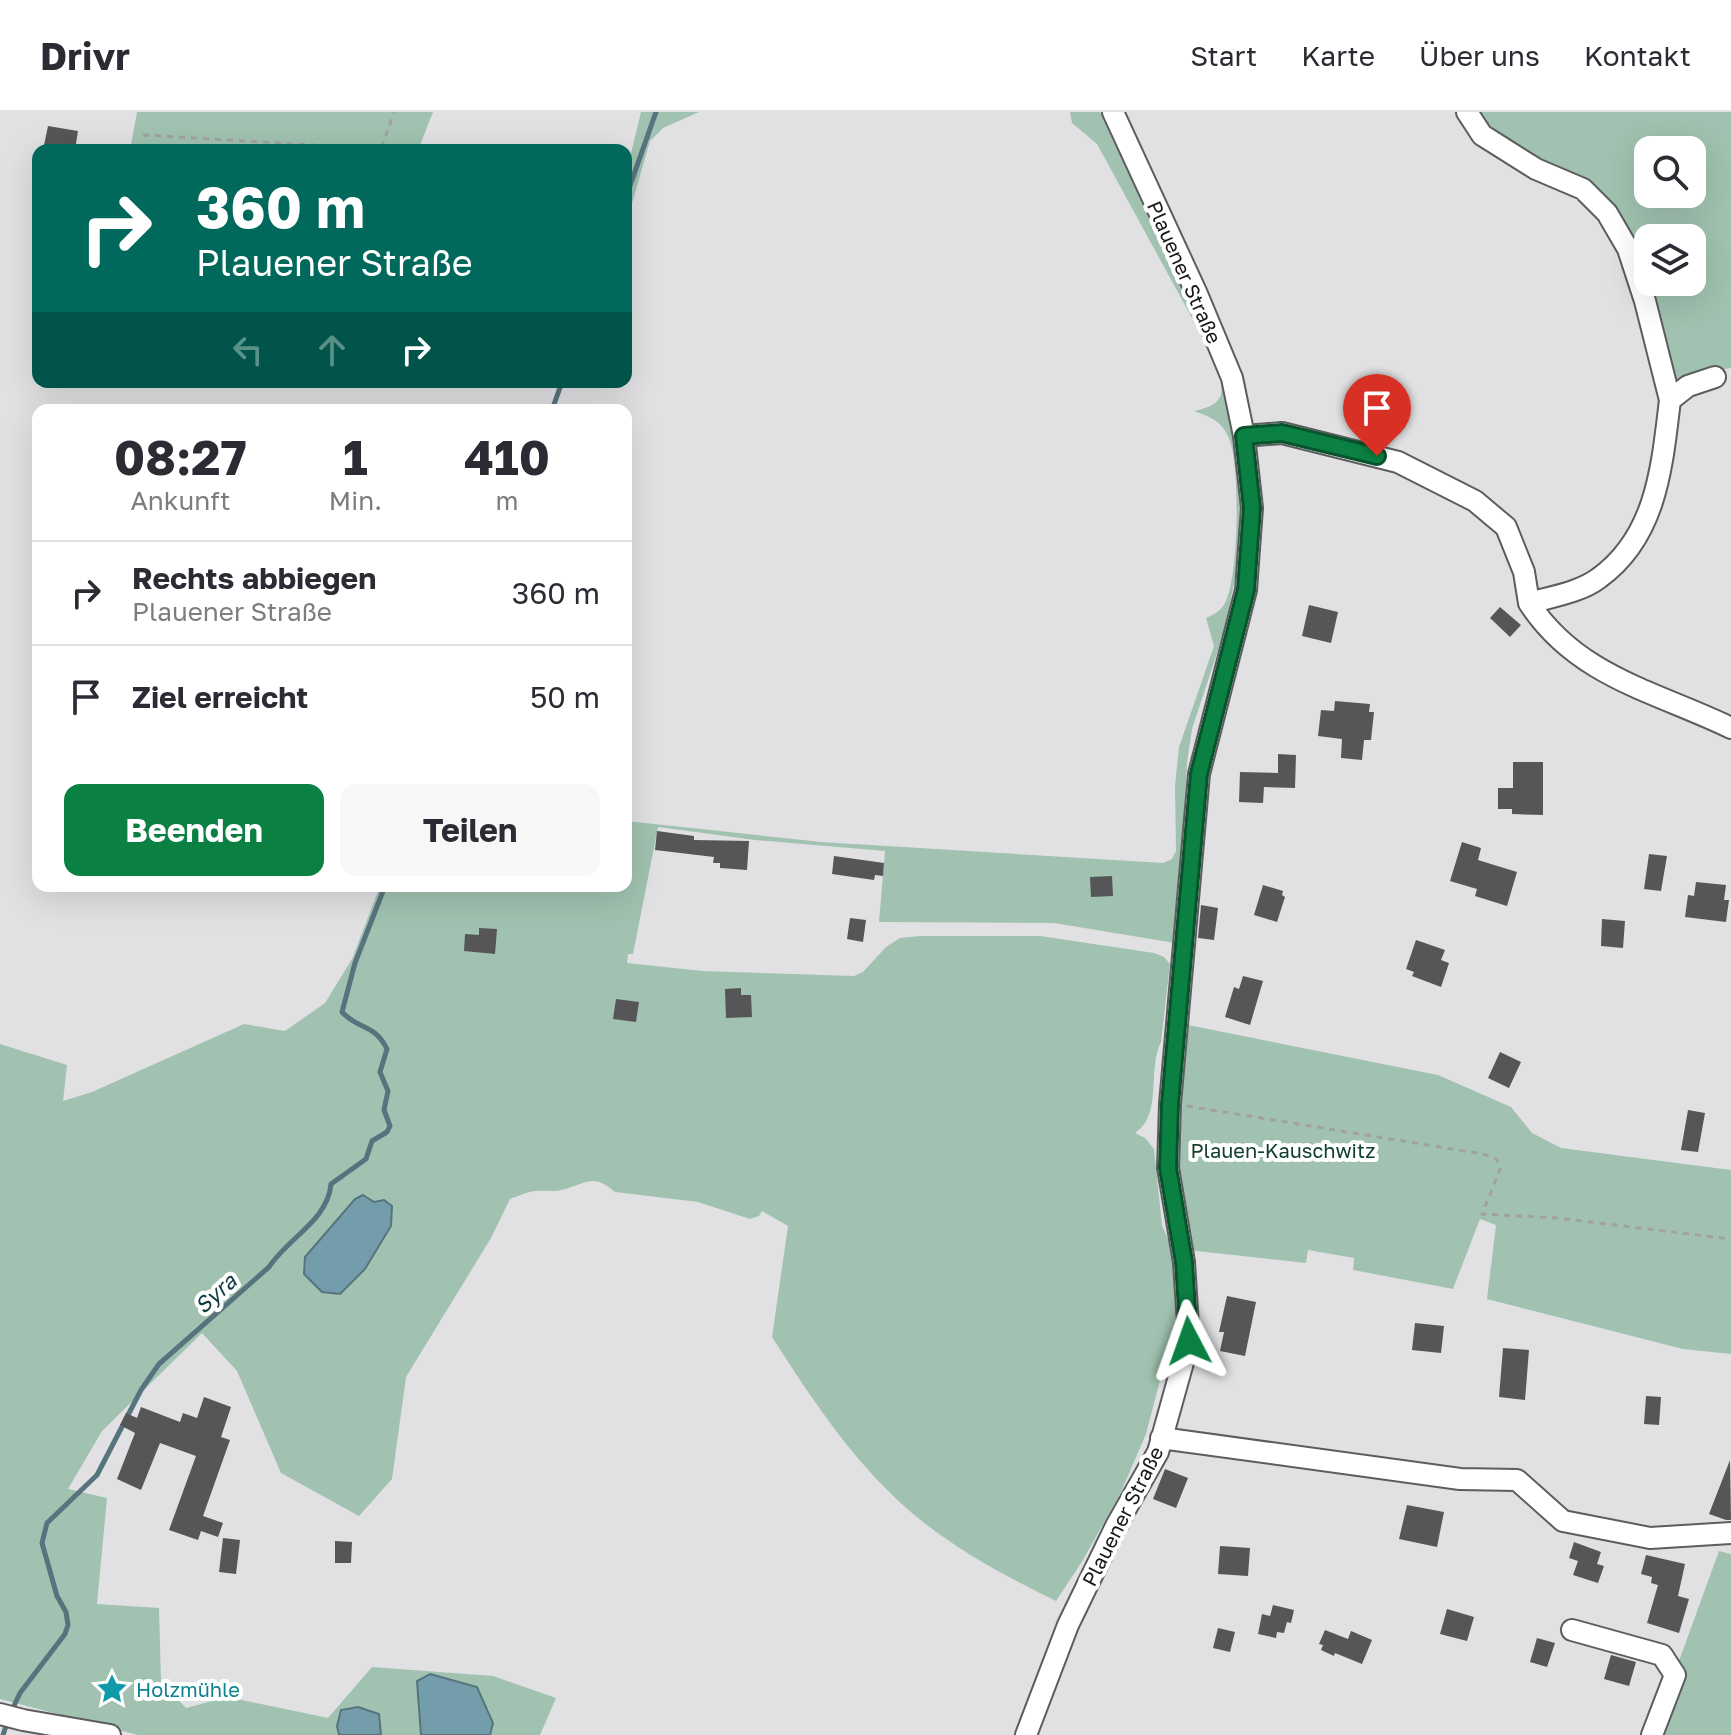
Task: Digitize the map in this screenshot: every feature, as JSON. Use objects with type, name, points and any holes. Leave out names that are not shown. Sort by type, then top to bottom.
[{"type":"street","name":"Plauener Straße","points":[[1026,1735],[1068,1625],[1116,1526],[1158,1452],[1189,1341],[1184,1262],[1168,1168],[1170,1104],[1199,774],[1246,590],[1252,508],[1244,436],[1232,378],[1113,112]]},
{"type":"street","points":[[1467,112],[1482,135],[1536,169],[1583,189],[1607,213],[1628,249],[1645,301],[1670,400],[1661,472],[1648,518],[1628,553],[1597,580],[1529,603]]},
{"type":"street","points":[[1670,400],[1688,386],[1715,377]]},
{"type":"street","points":[[1244,436],[1282,433],[1398,462],[1475,501],[1506,527],[1524,572],[1529,603],[1542,624],[1598,670],[1731,728]]},
{"type":"street","points":[[1161,1438],[1460,1479],[1517,1480],[1563,1521],[1650,1538],[1731,1533]]},
{"type":"street","points":[[1572,1630],[1662,1655],[1675,1675],[1652,1735]]},
{"type":"street","points":[[0,1714],[110,1735]]},
{"type":"path","points":[[383,144],[394,112]]},
{"type":"path","points":[[143,135],[296,144]]},
{"type":"path","points":[[1170,1104],[1323,1126],[1483,1154],[1496,1159],[1501,1167],[1482,1214],[1557,1218],[1731,1239]]},
{"type":"green space","points":[[137,112],[433,112],[420,144],[131,144]]},
{"type":"green space","points":[[641,112],[699,112],[663,128],[650,141],[632,203],[632,149]]},
{"type":"green space","points":[[1070,112],[1100,112],[1196,312],[1227,386],[1239,463],[1242,515],[1239,557],[1225,629],[1192,729],[1175,943],[1054,923],[879,922],[885,851],[755,840],[658,827],[633,954],[628,954],[627,963],[702,971],[854,976],[863,972],[886,947],[900,938],[1040,936],[1154,953],[1170,964],[1152,1103],[1144,1125],[1135,1133],[1145,1138],[1154,1149],[1162,1225],[1174,1254],[1175,1323],[1146,1434],[1121,1492],[1056,1601],[987,1565],[923,1522],[879,1481],[822,1412],[772,1337],[788,1226],[762,1211],[759,1216],[750,1219],[698,1202],[615,1192],[600,1182],[589,1181],[558,1191],[532,1192],[510,1199],[491,1238],[406,1377],[392,1479],[359,1516],[281,1473],[237,1371],[202,1333],[102,1431],[68,1489],[107,1498],[97,1604],[159,1608],[161,1682],[186,1708],[227,1697],[328,1718],[372,1667],[493,1676],[556,1698],[540,1735],[490,1735],[493,1723],[488,1709],[420,1731],[421,1735],[381,1735],[379,1714],[337,1726],[339,1735],[138,1735],[0,1699],[0,1044],[67,1065],[63,1101],[92,1092],[244,1024],[285,1031],[325,1003],[352,959],[378,892],[632,892],[632,822],[821,842],[1163,863],[1172,859],[1176,851],[1175,786],[1179,747],[1214,646],[1206,618],[1225,603],[1230,590],[1236,546],[1235,469],[1232,449],[1222,426],[1194,411],[1213,404],[1221,395],[1216,362],[1097,144],[1072,123]]},
{"type":"green space","points":[[1467,112],[1731,112],[1731,368],[1719,370],[1673,391],[1648,296],[1706,296],[1706,224],[1634,224],[1634,253],[1550,165],[1516,146],[1482,135]]},
{"type":"green space","name":"Plauen-Kauschwitz","points":[[1183,1024],[1438,1075],[1511,1107],[1532,1133],[1561,1148],[1731,1170],[1731,1354],[1683,1349],[1487,1299],[1496,1225],[1480,1219],[1453,1289],[1353,1270],[1354,1258],[1308,1250],[1306,1263],[1188,1250],[1175,1170]]},
{"type":"green space","points":[[1719,1551],[1731,1554],[1731,1735],[1652,1735]]},
{"type":"water","points":[[363,1195],[374,1202],[384,1200],[392,1206],[391,1226],[365,1269],[340,1294],[322,1292],[304,1274],[305,1257],[355,1199]]},
{"type":"water","points":[[430,1674],[477,1687],[493,1723],[490,1735],[421,1735],[417,1681]]},
{"type":"water","points":[[358,1707],[379,1714],[381,1735],[339,1735],[337,1726],[341,1710]]},
{"type":"building","points":[[48,126],[78,131],[76,144],[44,144]]},
{"type":"building","points":[[1309,605],[1338,612],[1331,643],[1302,636]]},
{"type":"building","points":[[1500,607],[1521,625],[1510,637],[1490,618]]},
{"type":"building","points":[[1335,701],[1370,704],[1369,712],[1374,712],[1371,740],[1364,740],[1362,760],[1341,758],[1342,739],[1318,736],[1321,710],[1334,711]]},
{"type":"building","points":[[1278,754],[1296,755],[1295,788],[1264,787],[1263,803],[1239,802],[1240,772],[1278,773]]},
{"type":"building","points":[[1513,762],[1543,762],[1543,815],[1512,814],[1512,809],[1498,809],[1498,788],[1513,788]]},
{"type":"building","points":[[657,831],[694,836],[694,840],[749,841],[747,870],[720,868],[720,863],[713,863],[714,857],[655,850]]},
{"type":"building","points":[[1462,842],[1481,848],[1478,860],[1517,872],[1507,906],[1475,896],[1477,889],[1450,881]]},
{"type":"building","points":[[1649,854],[1667,856],[1661,891],[1644,889]]},
{"type":"building","points":[[834,856],[884,863],[883,876],[875,875],[874,880],[832,874]]},
{"type":"building","points":[[1112,876],[1113,896],[1091,897],[1090,877]]},
{"type":"building","points":[[1696,882],[1726,885],[1724,900],[1729,900],[1726,922],[1685,917],[1688,895],[1694,896]]},
{"type":"building","points":[[1263,885],[1283,891],[1285,897],[1277,922],[1254,915]]},
{"type":"building","points":[[1201,905],[1218,908],[1214,940],[1198,938]]},
{"type":"building","points":[[850,918],[866,920],[863,942],[847,939]]},
{"type":"building","points":[[1602,919],[1625,921],[1623,948],[1601,946]]},
{"type":"building","points":[[479,928],[497,929],[495,954],[464,951],[465,934],[479,935]]},
{"type":"building","points":[[1416,940],[1445,950],[1441,960],[1449,963],[1441,987],[1412,976],[1414,972],[1406,969]]},
{"type":"building","points":[[1243,976],[1263,981],[1250,1025],[1225,1017],[1234,987],[1239,989]]},
{"type":"building","points":[[741,988],[741,995],[751,995],[752,1017],[726,1018],[725,989]]},
{"type":"building","points":[[616,999],[639,1002],[636,1022],[613,1019]]},
{"type":"building","points":[[1500,1052],[1521,1062],[1509,1088],[1488,1078]]},
{"type":"building","points":[[1688,1110],[1705,1113],[1698,1152],[1681,1150]]},
{"type":"building","points":[[1227,1296],[1256,1302],[1245,1356],[1220,1351],[1224,1332],[1219,1332]]},
{"type":"building","points":[[1415,1323],[1444,1326],[1441,1353],[1412,1350]]},
{"type":"building","points":[[1503,1348],[1529,1350],[1525,1400],[1499,1397]]},
{"type":"building","points":[[1646,1396],[1661,1397],[1659,1425],[1644,1424]]},
{"type":"building","points":[[204,1397],[231,1407],[221,1437],[230,1440],[203,1516],[223,1523],[218,1537],[201,1531],[198,1540],[169,1530],[196,1456],[160,1443],[141,1490],[117,1479],[135,1433],[120,1425],[126,1413],[137,1418],[141,1407],[180,1422],[183,1413],[197,1418]]},
{"type":"building","points":[[1730,1460],[1731,1520],[1726,1520],[1709,1514]]},
{"type":"building","points":[[1165,1469],[1188,1478],[1176,1508],[1153,1499]]},
{"type":"building","points":[[1407,1505],[1444,1512],[1437,1547],[1399,1539]]},
{"type":"building","points":[[223,1538],[240,1540],[236,1574],[219,1572]]},
{"type":"building","points":[[335,1541],[352,1542],[351,1563],[335,1563]]},
{"type":"building","points":[[1574,1542],[1601,1552],[1597,1564],[1604,1566],[1598,1583],[1573,1575],[1578,1561],[1569,1558]]},
{"type":"building","points":[[1220,1546],[1250,1548],[1248,1576],[1218,1574]]},
{"type":"building","points":[[1646,1555],[1685,1564],[1678,1596],[1689,1599],[1679,1633],[1647,1623],[1658,1585],[1651,1583],[1652,1577],[1641,1574]]},
{"type":"building","points":[[1273,1605],[1294,1610],[1291,1623],[1287,1622],[1284,1633],[1277,1632],[1276,1638],[1258,1634],[1262,1614],[1270,1616]]},
{"type":"building","points":[[1447,1609],[1474,1617],[1467,1641],[1440,1634]]},
{"type":"building","points":[[1218,1628],[1235,1632],[1230,1652],[1213,1648]]},
{"type":"building","points":[[1325,1630],[1348,1639],[1351,1631],[1372,1640],[1362,1664],[1321,1650],[1323,1645],[1319,1644]]},
{"type":"building","points":[[1537,1638],[1555,1643],[1547,1667],[1530,1662]]},
{"type":"building","points":[[1611,1655],[1636,1662],[1629,1686],[1604,1679]]},
{"type":"waterway","name":"Syra","points":[[632,180],[656,112]]},
{"type":"waterway","name":"Syra","points":[[554,404],[560,388]]},
{"type":"waterway","name":"Syra","points":[[12,1710],[20,1693],[65,1634],[68,1625],[42,1543],[47,1523],[97,1475],[141,1390],[159,1364],[269,1267],[323,1208],[331,1184],[366,1159],[372,1141],[387,1132],[390,1126],[384,1110],[388,1091],[380,1072],[387,1049],[377,1035],[342,1012],[355,963],[383,892]]},
{"type":"waterway","name":"Syra","points":[[3,1735],[7,1723]]},
{"type":"place","name":"Holzmühle","points":[[112,1689]]},
{"type":"route","points":[[1189,1341],[1184,1262],[1168,1168],[1170,1104],[1199,774],[1246,590],[1252,508],[1244,436],[1282,433],[1377,456]]}]
